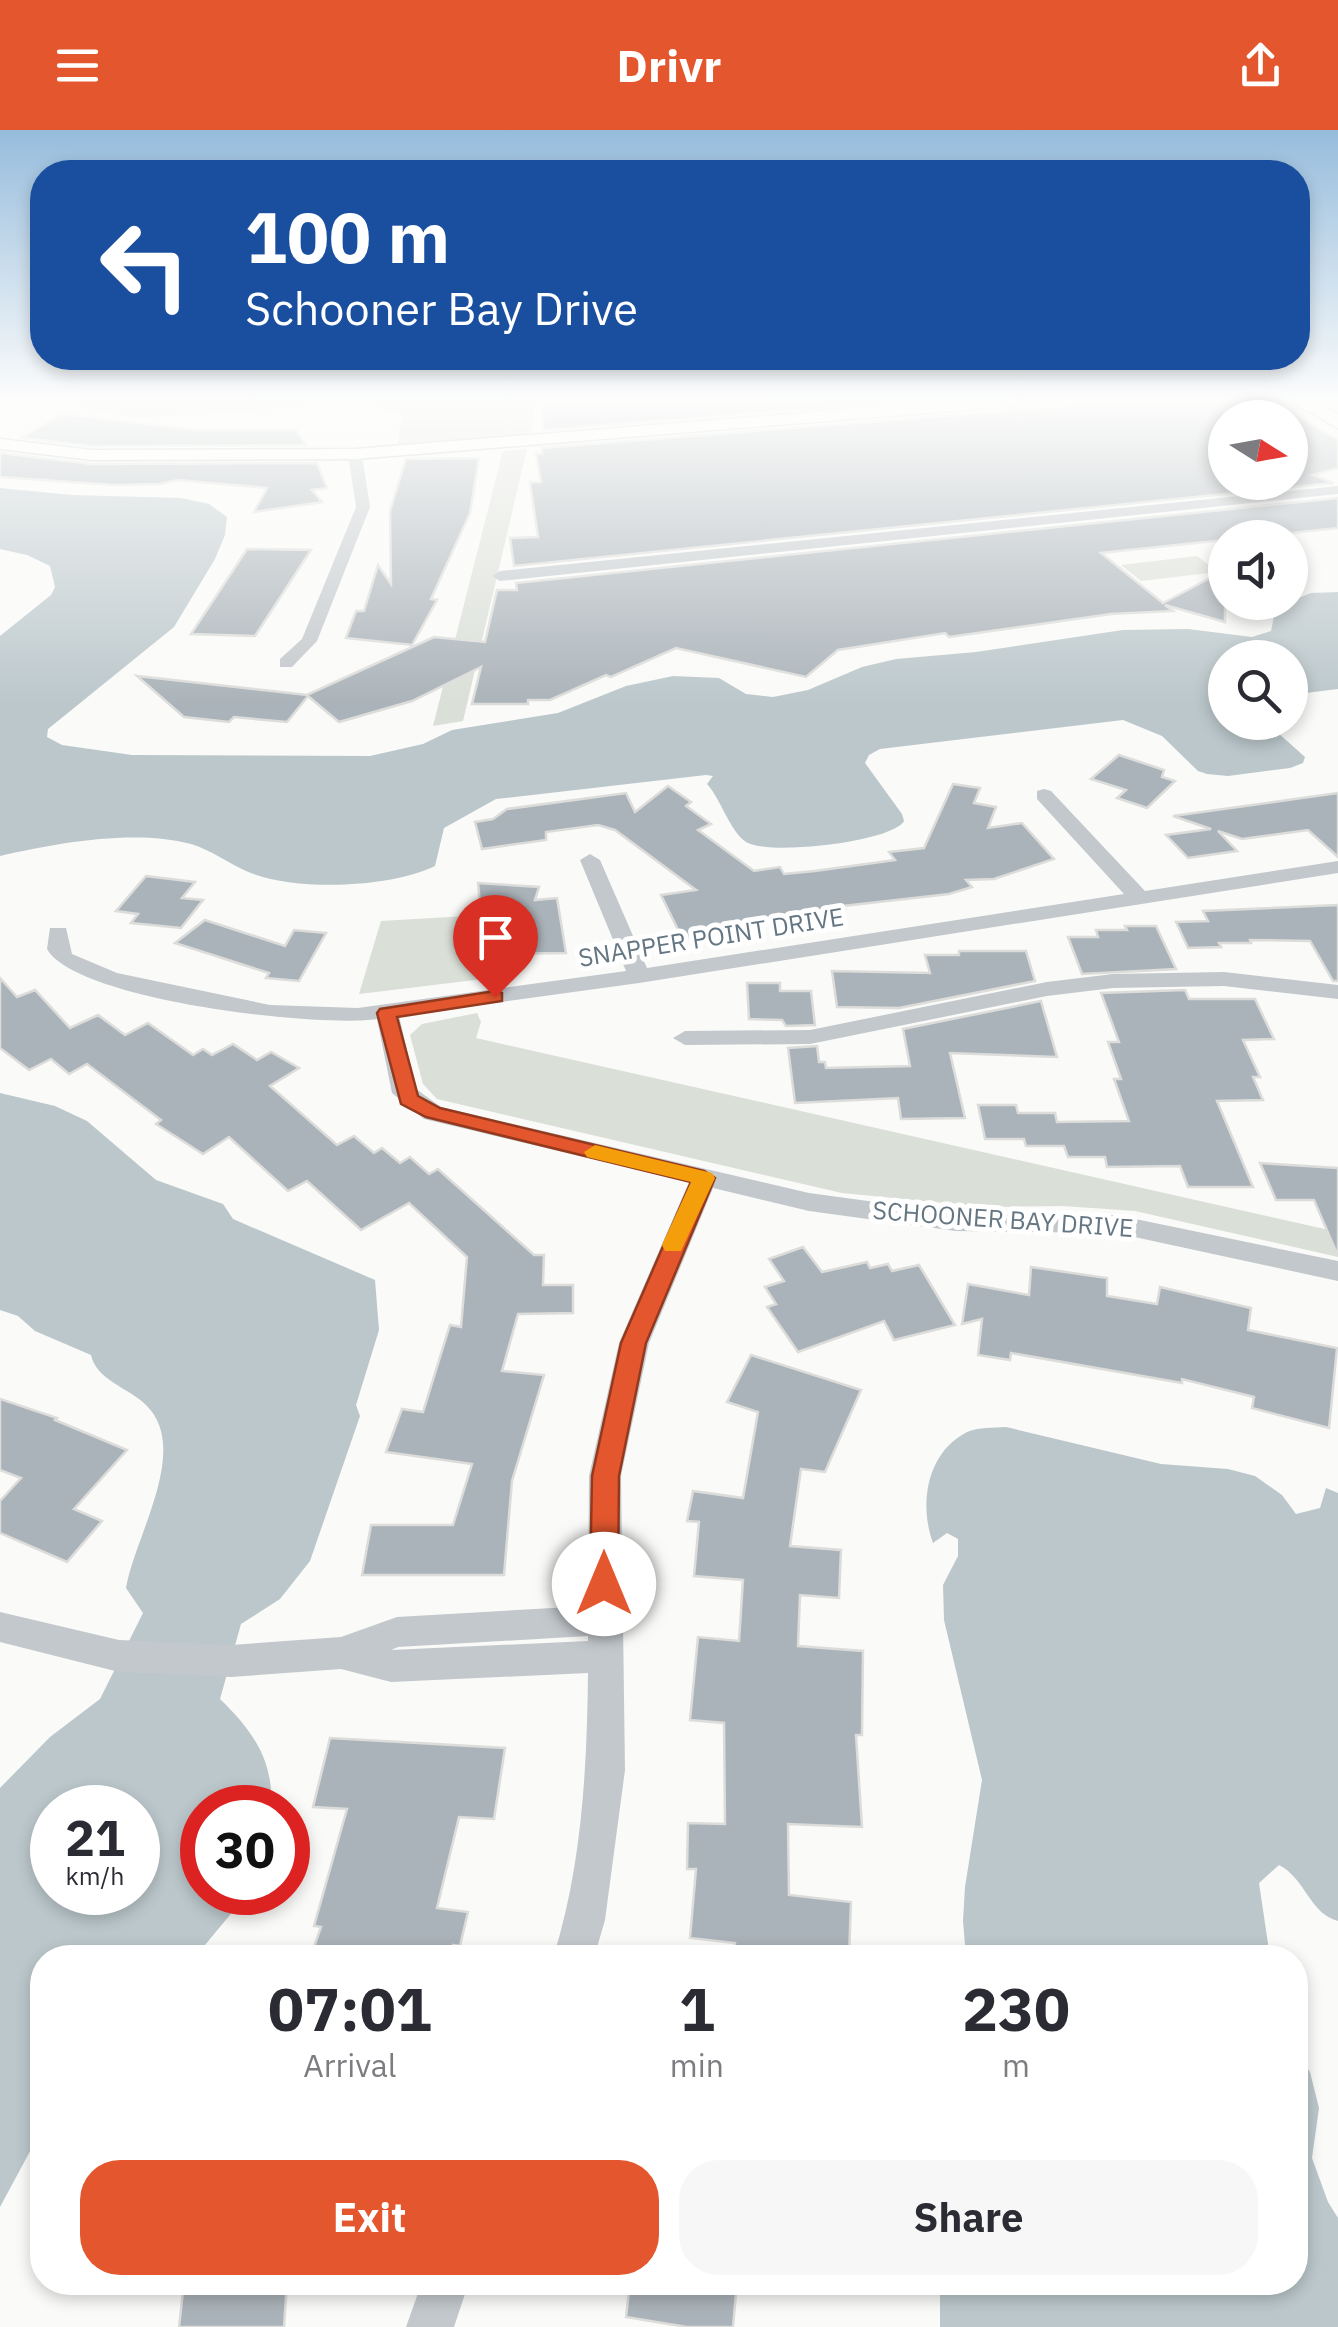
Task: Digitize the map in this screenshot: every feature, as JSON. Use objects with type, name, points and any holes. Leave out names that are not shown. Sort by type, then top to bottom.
[{"type":"street","points":[[286,663],[309,641],[363,507],[362,501]]},
{"type":"street","points":[[500,576],[1235,501]]},
{"type":"street","points":[[1044,794],[1140,898]]},
{"type":"street","points":[[590,860],[639,976]]},
{"type":"street","name":"SNAPPER POINT DRIVE","points":[[58,933],[58,950],[66,960],[111,980],[284,1014],[386,1013],[1338,867]]},
{"type":"street","points":[[685,1038],[810,1037],[1047,989],[1113,981],[1224,979],[1338,992]]},
{"type":"street","name":"SCHOONER BAY DRIVE","points":[[386,1013],[404,1094],[424,1110],[810,1202],[909,1217],[1127,1225],[1338,1271]]},
{"type":"street","points":[[577,1945],[584,1920],[606,1770],[605,1476],[634,1343],[704,1178]]},
{"type":"street","points":[[0,1627],[119,1656],[231,1661],[342,1653],[397,1632],[604,1620]]},
{"type":"street","points":[[342,1653],[391,1666],[604,1656]]},
{"type":"street","points":[[430,2327],[441,2295]]},
{"type":"shaded area","points":[[0,501],[193,501],[209,504],[227,517],[225,535],[215,559],[174,627],[48,729],[47,737],[62,745],[132,755],[370,756],[423,744],[452,730],[558,713],[626,686],[673,676],[719,678],[746,694],[773,697],[808,690],[862,667],[896,659],[976,652],[1123,630],[1188,629],[1252,637],[1271,631],[1273,620],[1308,620],[1311,593],[1338,592],[1338,689],[1308,693],[1308,640],[1208,640],[1208,740],[1286,740],[1305,757],[1303,763],[1228,776],[1207,774],[1198,771],[1162,736],[1123,720],[880,749],[869,755],[865,763],[904,821],[877,835],[829,845],[779,848],[746,842],[707,784],[713,776],[706,775],[496,799],[444,828],[435,866],[368,883],[315,884],[266,878],[191,844],[145,838],[70,843],[0,856],[0,636],[51,595],[55,587],[50,566],[27,555],[0,549]]},
{"type":"shaded area","points":[[490,501],[515,501],[463,721],[433,726]]},
{"type":"shaded area","points":[[1197,556],[1208,564],[1208,573],[1141,581],[1121,565]]},
{"type":"shaded area","points":[[484,915],[500,977],[359,994],[381,921]]},
{"type":"shaded area","points":[[477,1013],[481,1022],[476,1038],[1338,1232],[1338,1257],[1135,1211],[1063,1206],[985,1207],[842,1193],[437,1099],[423,1084],[410,1035],[422,1024]]},
{"type":"shaded area","points":[[0,1093],[55,1106],[87,1121],[156,1180],[223,1204],[233,1219],[375,1280],[379,1330],[356,1405],[360,1416],[310,1561],[280,1599],[241,1624],[220,1699],[259,1748],[270,1785],[180,1785],[180,1915],[230,1915],[205,1945],[30,1945],[30,2151],[0,2207],[0,1788],[50,1737],[100,1699],[143,1613],[126,1588],[156,1493],[163,1445],[158,1423],[146,1405],[106,1378],[91,1355],[35,1331],[18,1316],[0,1310]]},
{"type":"shaded area","points":[[1006,1427],[1161,1464],[1228,1469],[1255,1476],[1282,1495],[1296,1514],[1320,1508],[1326,1488],[1338,1493],[1338,1921],[1321,1911],[1295,1878],[1279,1865],[1259,1883],[1268,1945],[965,1945],[965,1887],[982,1780],[944,1620],[943,1585],[958,1556],[958,1539],[947,1533],[933,1543],[927,1497],[929,1481],[942,1453],[967,1432]]},
{"type":"shaded area","points":[[1308,2069],[1319,2108],[1312,2158],[1338,2218],[1338,2327],[940,2327],[940,2295],[1308,2295]]},
{"type":"building","points":[[260,501],[322,502],[254,512]]},
{"type":"building","points":[[393,501],[472,501],[431,599],[437,600],[412,645],[346,638],[356,611],[364,611],[378,565],[391,584]]},
{"type":"building","points":[[533,501],[1160,501],[514,566],[510,538],[538,537]]},
{"type":"building","points":[[1338,501],[1338,528],[1308,531],[1308,520],[1208,520],[1208,542],[1101,553],[1163,603],[1208,579],[1208,617],[1165,605],[1173,611],[1111,614],[949,637],[945,633],[838,650],[806,677],[676,648],[611,677],[606,675],[550,700],[528,700],[528,704],[472,704],[481,667],[412,701],[339,722],[308,696],[287,722],[234,717],[229,722],[184,717],[137,676],[307,695],[434,637],[485,642],[497,590],[517,590],[516,583]]},
{"type":"building","points":[[247,549],[311,550],[255,636],[191,634]]},
{"type":"building","points":[[1119,755],[1164,770],[1162,777],[1175,781],[1147,808],[1117,798],[1126,790],[1091,779]]},
{"type":"building","points":[[953,784],[980,788],[974,803],[996,807],[988,828],[1022,823],[1054,859],[994,879],[966,880],[972,887],[949,894],[843,906],[845,909],[683,940],[661,895],[696,890],[615,830],[598,825],[546,832],[546,840],[482,849],[475,822],[493,819],[507,809],[626,793],[635,812],[668,786],[691,802],[686,806],[711,824],[698,830],[754,871],[780,867],[784,874],[895,860],[889,852],[924,848]]},
{"type":"building","points":[[1338,793],[1338,857],[1308,830],[1242,839],[1218,831],[1237,851],[1188,858],[1166,835],[1211,829],[1173,816]]},
{"type":"building","points":[[146,876],[195,882],[182,898],[203,900],[181,928],[131,923],[138,914],[116,911]]},
{"type":"building","points":[[478,883],[539,887],[535,900],[557,898],[566,953],[497,954],[494,929],[489,929],[481,913]]},
{"type":"building","points":[[1338,905],[1338,981],[1333,981],[1310,941],[1250,940],[1251,943],[1219,943],[1221,947],[1188,948],[1176,922],[1208,921],[1203,911]]},
{"type":"building","points":[[205,920],[285,946],[294,930],[326,933],[299,981],[266,978],[269,973],[175,943]]},
{"type":"building","points":[[1125,926],[1156,926],[1176,969],[1082,974],[1068,937],[1098,937],[1096,930],[1127,930]]},
{"type":"building","points":[[959,951],[1026,951],[1035,981],[899,1008],[837,1007],[832,971],[930,973],[925,955],[959,955]]},
{"type":"building","points":[[0,978],[17,997],[35,990],[70,1028],[98,1015],[125,1035],[148,1023],[193,1055],[203,1049],[212,1055],[233,1044],[257,1060],[271,1052],[299,1068],[270,1086],[337,1145],[354,1136],[374,1153],[382,1148],[400,1163],[410,1157],[429,1174],[438,1169],[534,1255],[544,1255],[543,1285],[573,1285],[573,1313],[518,1314],[502,1371],[544,1375],[512,1481],[504,1575],[362,1575],[371,1525],[453,1525],[472,1464],[386,1452],[402,1409],[423,1412],[450,1325],[461,1327],[467,1257],[409,1203],[361,1230],[307,1181],[288,1191],[229,1137],[203,1154],[156,1124],[161,1120],[87,1064],[69,1074],[51,1059],[29,1070],[0,1048]]},
{"type":"building","points":[[747,983],[780,983],[780,991],[811,991],[815,1025],[786,1026],[782,1020],[749,1019]]},
{"type":"building","points":[[1185,990],[1189,999],[1255,999],[1274,1039],[1243,1040],[1260,1077],[1253,1077],[1263,1100],[1217,1101],[1253,1187],[1188,1187],[1180,1166],[1107,1167],[1105,1157],[1068,1157],[1064,1146],[1026,1146],[1024,1139],[985,1139],[978,1105],[1016,1105],[1018,1113],[1055,1113],[1057,1122],[1129,1121],[1114,1079],[1121,1079],[1108,1042],[1119,1042],[1101,993]]},
{"type":"building","points":[[1041,1001],[1057,1057],[950,1053],[965,1118],[901,1119],[898,1098],[795,1103],[788,1048],[817,1046],[819,1062],[825,1062],[826,1068],[910,1066],[903,1029]]},
{"type":"building","points":[[1260,1163],[1338,1168],[1338,1256],[1314,1200],[1276,1200]]},
{"type":"building","points":[[803,1247],[822,1272],[867,1262],[870,1268],[888,1264],[892,1271],[919,1265],[955,1325],[894,1340],[884,1321],[798,1352],[767,1307],[776,1304],[765,1287],[784,1281],[769,1259]]},
{"type":"building","points":[[1031,1267],[1107,1278],[1107,1296],[1157,1304],[1160,1287],[1251,1308],[1248,1330],[1337,1348],[1329,1428],[1252,1408],[1254,1397],[1182,1379],[1182,1383],[1011,1353],[1010,1360],[978,1355],[982,1319],[962,1324],[968,1284],[1029,1295]]},
{"type":"building","points":[[751,1355],[861,1390],[825,1472],[801,1469],[790,1546],[841,1550],[839,1598],[800,1595],[798,1646],[863,1651],[862,1735],[856,1735],[862,1827],[788,1824],[789,1895],[851,1902],[849,1945],[735,1945],[690,1938],[696,1869],[687,1869],[688,1823],[725,1824],[724,1723],[690,1720],[698,1637],[739,1641],[743,1580],[694,1576],[699,1522],[687,1521],[693,1491],[743,1498],[758,1412],[727,1402]]},
{"type":"building","points":[[0,1399],[57,1418],[127,1450],[74,1509],[102,1521],[67,1562],[0,1533],[0,1501],[21,1478],[0,1470]]},
{"type":"building","points":[[330,1738],[505,1748],[494,1819],[459,1817],[437,1908],[468,1912],[460,1945],[315,1945],[321,1927],[314,1926],[347,1809],[313,1807]]},
{"type":"building","points":[[183,2295],[286,2295],[284,2327],[179,2327]]},
{"type":"building","points":[[629,2295],[736,2295],[733,2327],[687,2327],[626,2317]]},
{"type":"slow traffic","points":[[595,1152],[704,1178],[673,1245]]},
{"type":"route","points":[[495,997],[386,1013],[408,1100],[433,1113],[704,1178],[634,1343],[605,1476],[604,1584]]}]
